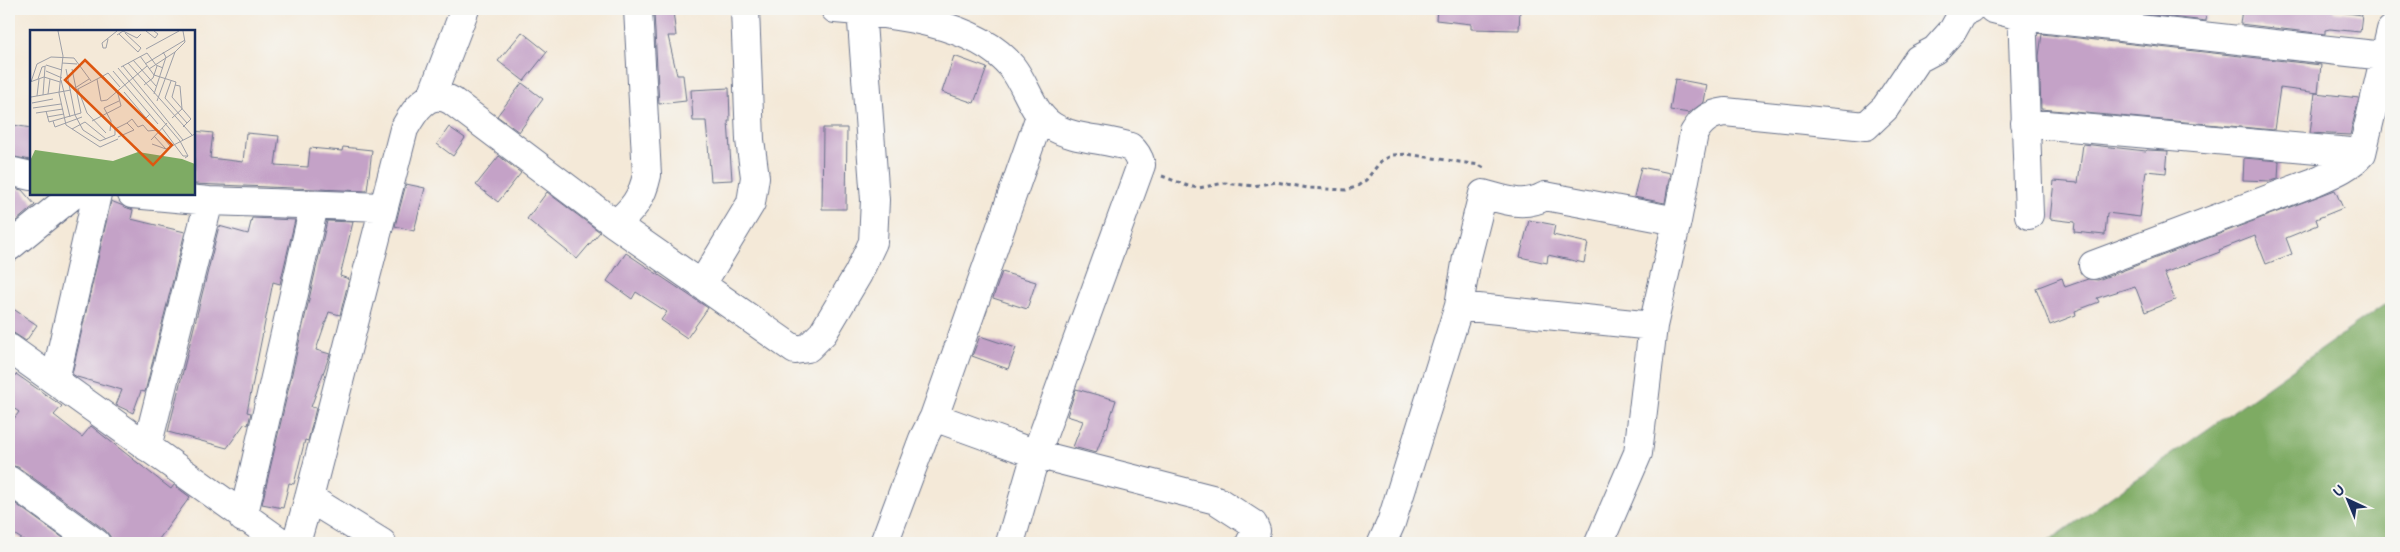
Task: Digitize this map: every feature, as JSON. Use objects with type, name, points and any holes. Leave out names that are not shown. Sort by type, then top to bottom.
[{"type":"street","points":[[431,98],[465,9]]},
{"type":"street","points":[[615,224],[635,206],[645,187],[647,175],[638,9]]},
{"type":"street","points":[[702,284],[751,204],[755,177],[750,140],[745,9]]},
{"type":"street","points":[[9,348],[243,518],[280,542],[309,498],[404,129],[419,106],[431,98],[441,96],[452,101],[615,224],[799,350],[808,348],[815,343],[843,299],[867,256],[875,226],[853,9],[932,24],[953,30],[991,46],[1014,69],[1040,116],[1055,128],[1130,147],[1137,154],[1141,165],[1036,454],[1010,543]]},
{"type":"street","points":[[1599,543],[1638,453],[1653,326],[1677,222],[1694,133],[1699,124],[1712,114],[1725,112],[1866,126],[1885,108],[1918,59],[1935,50],[1953,30],[1963,12],[1970,9]]},
{"type":"street","points":[[1993,9],[2387,43],[2362,152],[2346,166],[2314,182],[2094,265]]},
{"type":"street","points":[[2022,12],[2029,215]]},
{"type":"street","points":[[884,543],[923,439],[934,417],[1040,116]]},
{"type":"street","points":[[2025,123],[2362,152]]},
{"type":"street","points":[[9,171],[30,176]]},
{"type":"street","points":[[1382,543],[1391,523],[1459,306],[1467,257],[1484,194],[1519,203],[1536,201],[1545,196],[1677,222]]},
{"type":"street","points":[[9,247],[73,195]]},
{"type":"street","points":[[54,380],[97,195]]},
{"type":"street","points":[[143,195],[209,201],[383,207]]},
{"type":"street","points":[[147,447],[209,201]]},
{"type":"street","points":[[243,518],[314,206]]},
{"type":"street","points":[[1459,306],[1653,326]]},
{"type":"street","points":[[934,417],[1036,454],[1216,500],[1253,524],[1256,532],[1250,543]]},
{"type":"street","points":[[9,480],[96,543]]},
{"type":"street","points":[[309,498],[382,543]]},
{"type":"path","points":[[1141,165],[1176,182],[1199,188],[1224,183],[1254,186],[1276,182],[1308,188],[1346,190],[1356,187],[1366,180],[1381,161],[1393,155],[1407,154],[1479,165]]},
{"type":"green space","points":[[2391,300],[2391,543],[2046,543]]},
{"type":"building","points":[[1437,9],[1520,9],[1519,30],[1471,29],[1471,24],[1436,20]]},
{"type":"building","points":[[2098,9],[2207,9],[2206,21]]},
{"type":"building","points":[[2242,9],[2333,9],[2333,11],[2362,15],[2360,32],[2330,29],[2325,30],[2325,34],[2240,24]]},
{"type":"building","points":[[673,11],[676,36],[668,36],[677,75],[683,75],[686,101],[659,104],[654,13]]},
{"type":"building","points":[[522,32],[547,52],[524,81],[498,61]]},
{"type":"building","points":[[2042,34],[2321,65],[2318,93],[2280,88],[2274,130],[2041,109],[2039,56]]},
{"type":"building","points":[[954,56],[987,68],[974,103],[942,92]]},
{"type":"building","points":[[1675,79],[1707,85],[1704,102],[1689,113],[1670,110]]},
{"type":"building","points":[[522,83],[543,99],[519,132],[497,116]]},
{"type":"building","points":[[729,88],[730,121],[728,121],[732,180],[711,181],[706,121],[693,121],[691,90]]},
{"type":"building","points":[[2315,93],[2359,98],[2350,135],[2310,133]]},
{"type":"building","points":[[13,125],[30,128],[30,160],[9,156]]},
{"type":"building","points":[[449,127],[465,138],[453,156],[437,144]]},
{"type":"building","points":[[823,128],[847,128],[846,209],[822,209]]},
{"type":"building","points":[[195,131],[213,133],[210,158],[243,162],[246,133],[279,136],[275,165],[308,167],[310,148],[342,151],[343,147],[372,150],[367,191],[195,184]]},
{"type":"building","points":[[2083,144],[2146,151],[2168,151],[2166,173],[2146,171],[2140,217],[2107,213],[2105,235],[2074,232],[2075,222],[2050,219],[2054,181],[2078,183]]},
{"type":"building","points":[[499,156],[521,173],[498,202],[476,185]]},
{"type":"building","points":[[2244,158],[2279,161],[2278,179],[2271,181],[2243,180]]},
{"type":"building","points":[[1641,167],[1670,173],[1665,203],[1634,197]]},
{"type":"building","points":[[406,184],[425,188],[414,231],[395,226]]},
{"type":"building","points":[[9,187],[22,190],[35,205],[9,227]]},
{"type":"building","points":[[2335,190],[2343,208],[2316,219],[2318,225],[2286,238],[2292,254],[2266,264],[2255,236],[2219,250],[2220,252],[2164,273],[2175,300],[2145,312],[2135,286],[2097,298],[2099,302],[2075,311],[2076,315],[2050,325],[2036,288],[2062,278],[2065,287],[2088,279],[2098,280]]},
{"type":"building","points":[[547,192],[600,232],[577,259],[527,219]]},
{"type":"building","points":[[111,201],[133,210],[131,219],[185,232],[145,392],[141,391],[133,413],[116,405],[122,390],[72,374]]},
{"type":"building","points":[[252,218],[295,220],[280,284],[273,282],[247,412],[251,413],[248,425],[245,423],[227,448],[168,432],[219,226],[248,234]]},
{"type":"building","points":[[1529,220],[1555,225],[1553,235],[1588,243],[1584,263],[1548,255],[1547,263],[1520,257]]},
{"type":"building","points":[[327,221],[353,222],[340,276],[349,279],[340,315],[329,312],[316,350],[330,354],[311,407],[316,408],[308,441],[305,440],[294,484],[289,483],[283,508],[262,504]]},
{"type":"building","points":[[626,253],[708,308],[687,338],[661,320],[667,312],[636,292],[632,299],[607,281]]},
{"type":"building","points":[[1002,272],[1036,282],[1027,309],[993,298]]},
{"type":"building","points":[[9,306],[37,325],[26,341],[9,330]]},
{"type":"building","points":[[980,336],[1016,348],[1008,369],[972,356]]},
{"type":"building","points":[[16,374],[62,406],[54,415],[82,437],[91,426],[171,489],[174,485],[190,497],[156,543],[111,543],[110,536],[105,530],[18,467],[9,465],[9,425],[19,412],[9,405],[9,385]]},
{"type":"building","points":[[1076,389],[1116,400],[1096,453],[1073,447],[1083,421],[1067,416]]},
{"type":"building","points":[[9,499],[70,543],[28,543],[9,531]]}]
